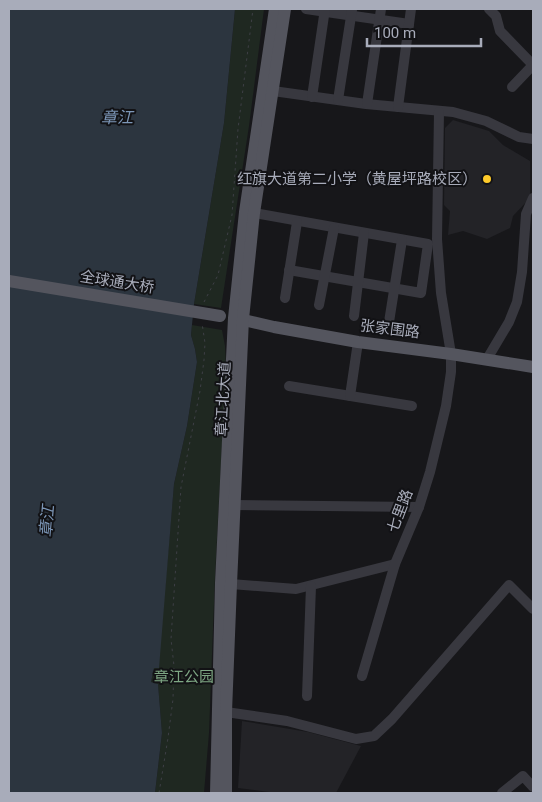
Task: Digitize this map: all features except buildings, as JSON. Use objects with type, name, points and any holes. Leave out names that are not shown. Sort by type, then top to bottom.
[{"type":"main road","name":"章江北大道","points":[[216,793],[220,582],[245,212],[275,9]]},
{"type":"main road","name":"章江北大道","points":[[226,793],[226,712],[234,505],[238,322],[285,9]]},
{"type":"main road","name":"全球通大桥","points":[[9,281],[220,319]]},
{"type":"main road","name":"全球通大桥","points":[[9,289],[220,319]]},
{"type":"main road","name":"张家围路","points":[[220,319],[358,342],[533,367]]},
{"type":"street","points":[[306,9],[352,12],[379,20],[409,24]]},
{"type":"street","points":[[367,104],[381,9]]},
{"type":"street","points":[[398,107],[411,9]]},
{"type":"street","points":[[489,9],[496,16],[500,31],[533,65],[512,87]]},
{"type":"street","points":[[312,97],[325,10]]},
{"type":"street","points":[[338,100],[352,12]]},
{"type":"street","points":[[273,91],[367,104],[454,112],[470,116],[519,137],[533,139]]},
{"type":"street","name":"七里路","points":[[362,676],[396,564],[419,507],[430,472],[444,414],[451,372],[451,354],[440,293],[437,239],[439,112]]},
{"type":"street","points":[[487,359],[509,322],[517,302],[522,272],[526,214],[533,198]]},
{"type":"street","points":[[254,213],[428,244],[421,293],[289,270]]},
{"type":"street","points":[[285,298],[297,222]]},
{"type":"street","points":[[319,305],[334,228]]},
{"type":"street","points":[[354,316],[364,233]]},
{"type":"street","points":[[389,322],[402,240]]},
{"type":"street","points":[[350,396],[358,342]]},
{"type":"street","points":[[289,386],[412,406]]},
{"type":"street","points":[[234,505],[419,507]]},
{"type":"street","points":[[231,584],[296,588],[311,586],[396,564]]},
{"type":"street","points":[[226,712],[287,721],[356,739],[374,736],[509,585],[533,609]]},
{"type":"street","points":[[307,696],[311,586]]},
{"type":"street","points":[[506,792],[523,776],[533,787]]},
{"type":"path","points":[[202,308],[204,299],[218,275],[232,215],[238,129],[253,9]]},
{"type":"path","points":[[159,793],[173,699],[174,666],[171,639],[180,487],[200,391],[205,343],[202,323]]},
{"type":"shaded area","name":"红旗大道第二小学（黄屋坪路校区）","points":[[453,120],[489,131],[503,145],[530,161],[530,198],[513,216],[510,228],[487,239],[463,231],[448,235],[450,211],[444,205],[445,128]]},
{"type":"shaded area","points":[[242,721],[308,732],[361,746],[336,793],[277,793],[238,788]]},
{"type":"green space","points":[[235,9],[264,9],[249,126],[221,308],[194,304],[224,123]]},
{"type":"green space","name":"章江公园","points":[[192,325],[222,330],[226,368],[209,733],[204,793],[155,793],[162,733],[158,685],[151,682],[154,667],[158,668],[174,484],[187,426],[197,362],[191,335]]},
{"type":"water","name":"章江","points":[[9,9],[235,9],[224,123],[194,304],[191,335],[197,362],[187,426],[174,484],[159,668],[154,668],[151,682],[158,684],[162,733],[155,793],[9,793]]},
{"type":"place","name":"红旗大道第二小学（黄屋坪路校区）","points":[[487,179]]}]
